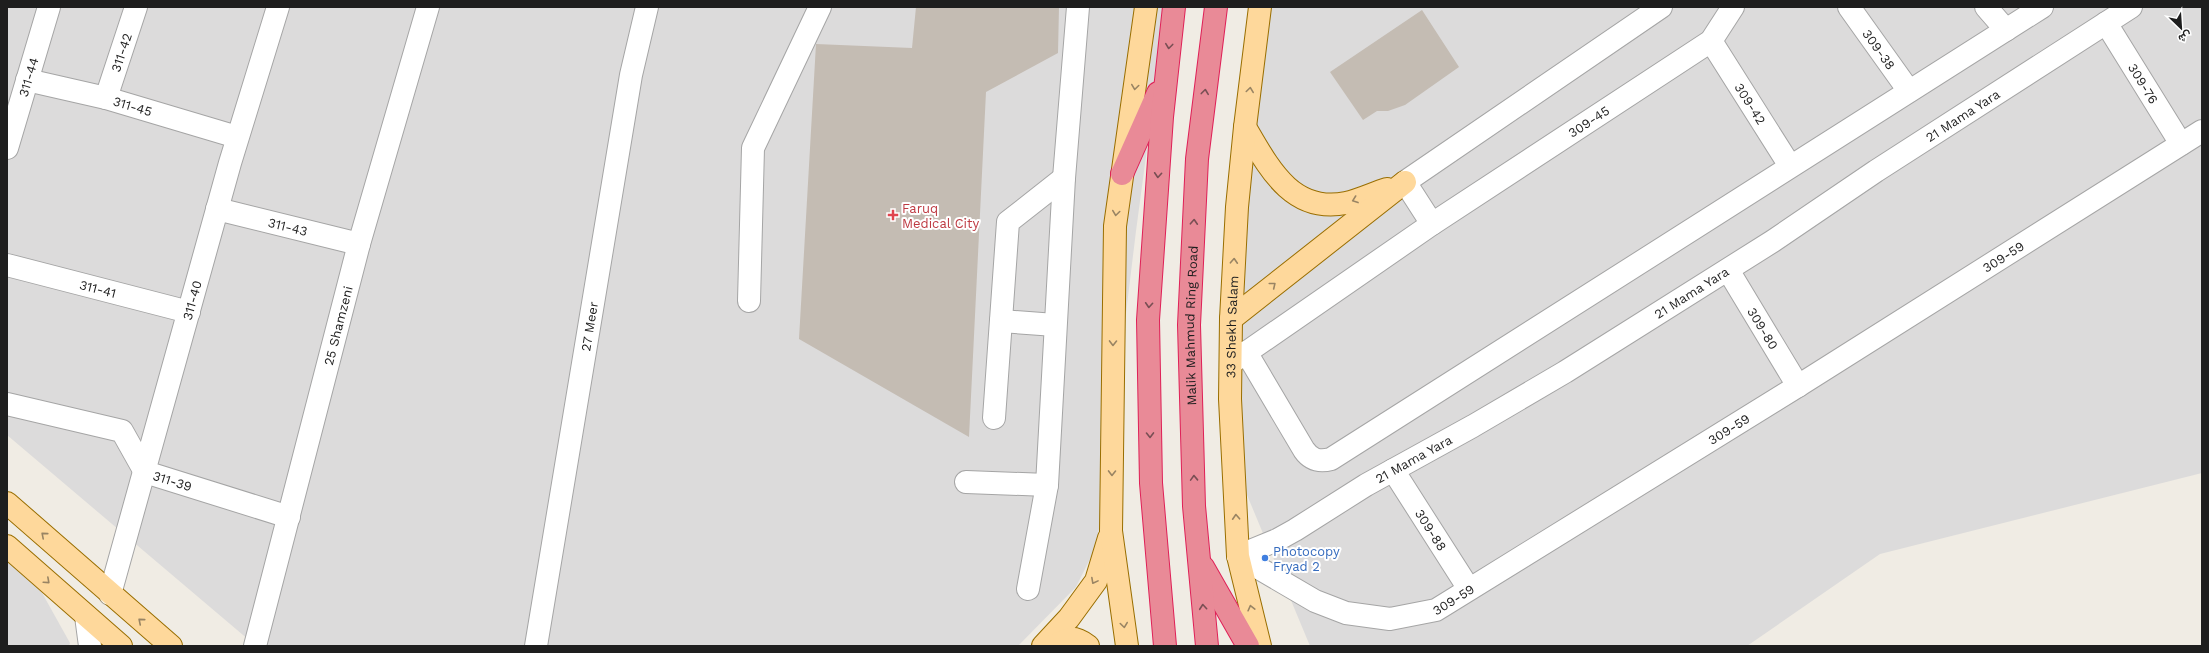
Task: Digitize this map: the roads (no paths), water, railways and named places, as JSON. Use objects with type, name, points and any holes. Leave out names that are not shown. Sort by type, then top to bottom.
[{"type":"highway","points":[[1165,646],[1151,483],[1148,320],[1165,77],[1174,7]]},
{"type":"highway","name":"Malik Mahmud Ring Road","points":[[1207,646],[1194,506],[1189,325],[1197,159],[1216,7]]},
{"type":"highway","points":[[1122,174],[1165,77]]},
{"type":"highway","points":[[1199,561],[1248,646]]},
{"type":"main road","points":[[1127,646],[1111,531],[1114,226],[1146,7]]},
{"type":"main road","name":"33 Shekh Salam","points":[[1260,7],[1237,207],[1231,319],[1238,357],[1231,434],[1238,556],[1260,646]]},
{"type":"main road","points":[[1245,127],[1280,182],[1295,194],[1309,200],[1323,204],[1346,203],[1405,182]]},
{"type":"main road","points":[[1231,319],[1405,182]]},
{"type":"main road","points":[[7,503],[171,646]]},
{"type":"main road","points":[[1043,646],[1069,618],[1096,581],[1111,531]]},
{"type":"main road","points":[[7,546],[121,646]]},
{"type":"main road","points":[[1053,646],[1069,638],[1078,638],[1088,646]]},
{"type":"street","name":"311-44","points":[[7,148],[49,7]]},
{"type":"street","name":"311-42","points":[[106,98],[136,7]]},
{"type":"street","name":"311-40","points":[[110,594],[237,137],[278,7]]},
{"type":"street","name":"25 Shamzeni","points":[[255,646],[360,244],[428,7]]},
{"type":"street","name":"27 Meer","points":[[536,646],[631,75],[648,7]]},
{"type":"street","points":[[1028,588],[1046,485],[1064,178],[1078,7]]},
{"type":"street","points":[[1432,224],[1405,182],[1661,7]]},
{"type":"street","name":"309-45","points":[[1238,357],[1432,224],[1711,41],[1733,7]]},
{"type":"street","name":"309-38","points":[[1849,7],[1909,91]]},
{"type":"street","points":[[1986,7],[2006,30]]},
{"type":"street","points":[[1238,357],[1304,450],[1314,459],[1323,461],[1331,459],[2042,7]]},
{"type":"street","name":"21 Mama Yara","points":[[1238,556],[1289,533],[1339,501],[1519,400],[1728,270],[1876,171],[2131,7]]},
{"type":"street","points":[[749,301],[753,148],[822,8]]},
{"type":"street","name":"309-76","points":[[2106,23],[2181,144]]},
{"type":"street","name":"309-42","points":[[1711,41],[1790,166]]},
{"type":"street","name":"311-45","points":[[27,80],[106,98],[237,137]]},
{"type":"street","name":"309-59","points":[[1238,556],[1315,601],[1354,614],[1390,619],[1436,610],[1798,386],[2202,131]]},
{"type":"street","points":[[994,418],[1008,222],[1064,178]]},
{"type":"street","name":"311-43","points":[[217,209],[360,244]]},
{"type":"street","name":"311-41","points":[[7,265],[189,312]]},
{"type":"street","name":"309-80","points":[[1728,270],[1798,386]]},
{"type":"street","points":[[1000,321],[1055,325]]},
{"type":"street","name":"311-39","points":[[7,404],[122,431],[145,472],[289,517]]},
{"type":"street","name":"309-88","points":[[1394,470],[1469,589]]},
{"type":"street","points":[[966,482],[1046,485]]},
{"type":"street","points":[[86,616],[90,646]]},
{"type":"place","name":"Faruq Medical City","points":[[893,215]]},
{"type":"place","name":"Photocopy Fryad 2","points":[[1265,558]]}]
